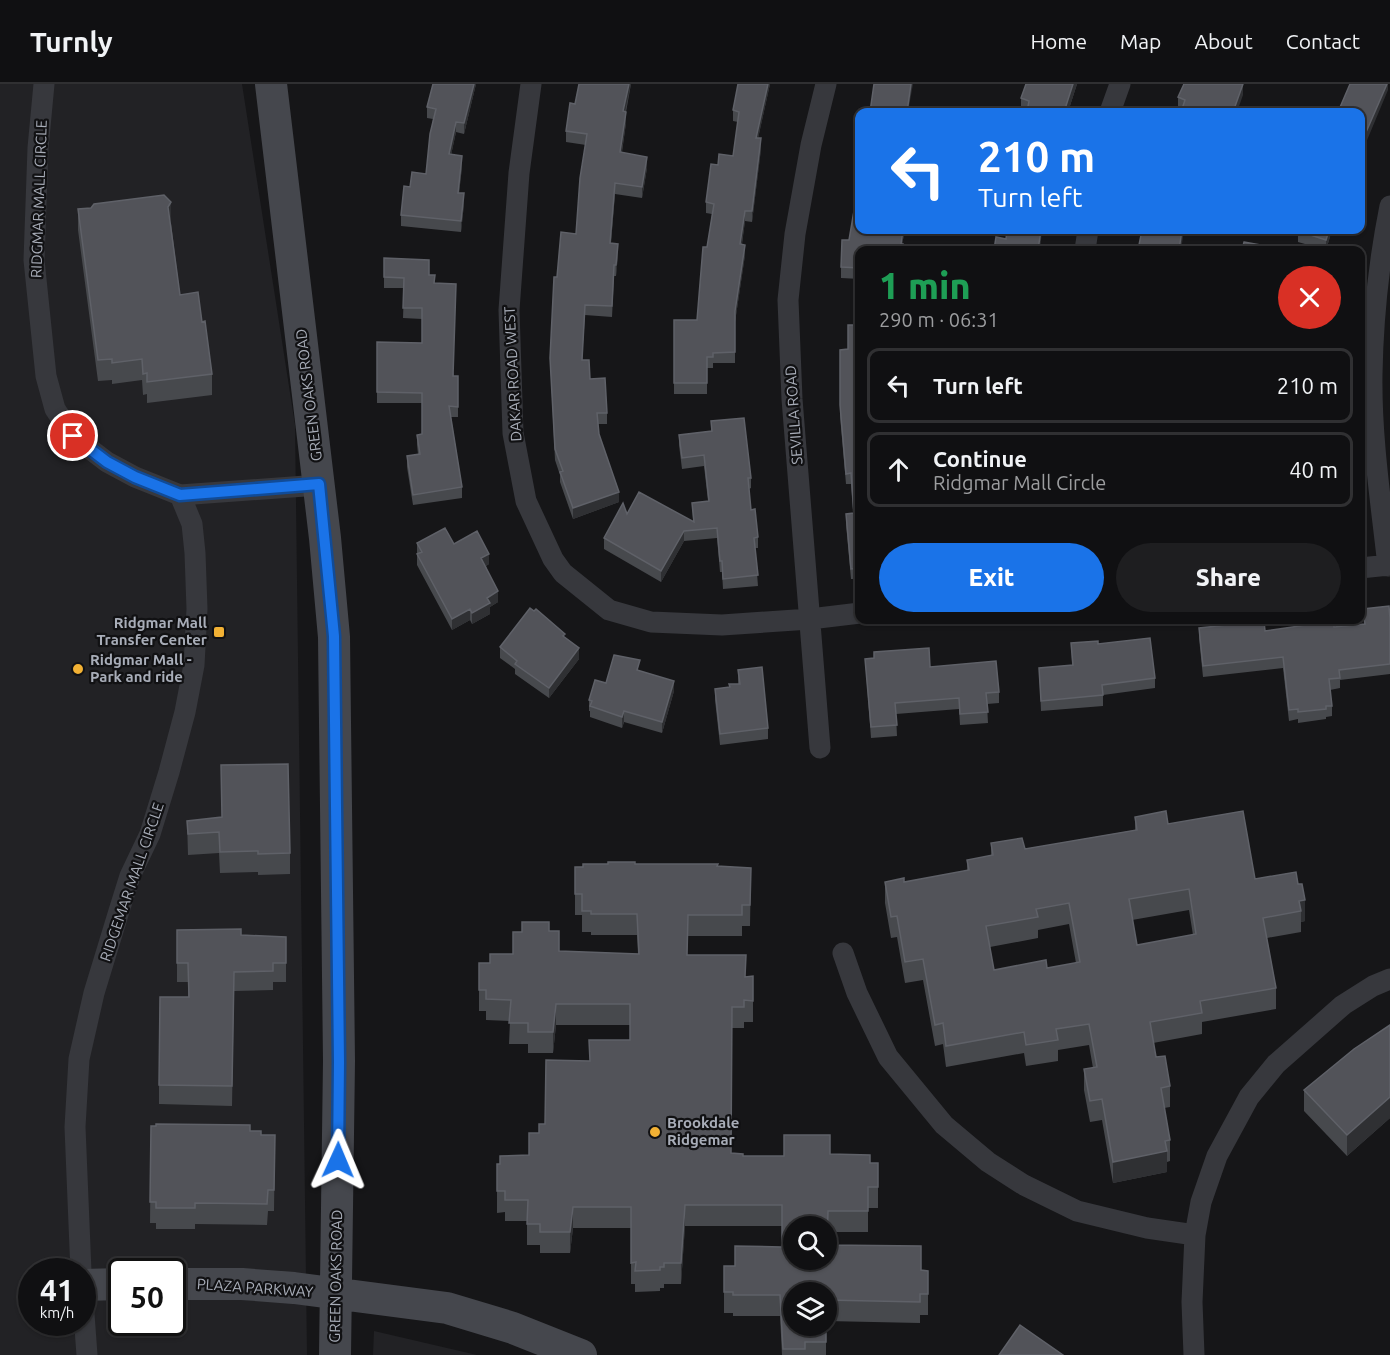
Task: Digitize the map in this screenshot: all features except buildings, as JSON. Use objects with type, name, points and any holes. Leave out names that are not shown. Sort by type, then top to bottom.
[{"type":"main road","name":"GREEN OAKS ROAD","points":[[271,84],[319,484],[334,636],[339,1062],[335,1355]]},
{"type":"main road","name":"PLAZA PARKWAY","points":[[186,1284],[242,1284],[294,1288],[447,1308],[513,1328],[581,1355]]},
{"type":"street","name":"RIDGMAR MALL CIRCLE","points":[[44,84],[38,148],[34,260],[46,375],[55,409],[73,436],[107,462],[135,477],[180,495]]},
{"type":"street","name":"DAKAR ROAD WEST","points":[[531,84],[519,173],[509,310],[513,433],[526,501],[553,560],[563,573],[609,610],[651,622],[722,625],[855,614]]},
{"type":"street","name":"SEVILLA ROAD","points":[[820,748],[792,399],[789,300],[795,234],[810,145],[826,84]]},
{"type":"street","points":[[1111,108],[1120,84]]},
{"type":"street","points":[[1365,568],[1389,566],[1376,457],[1372,375],[1378,275],[1389,213]]},
{"type":"street","points":[[180,495],[319,484]]},
{"type":"street","name":"RIDGEMAR MALL CIRCLE","points":[[80,1258],[75,1127],[80,1059],[94,993],[119,911],[130,876],[150,834],[169,772],[185,712],[194,664],[197,609],[195,553],[192,524],[180,495]]},
{"type":"street","points":[[843,952],[857,993],[888,1057],[944,1125],[988,1161],[1024,1185],[1077,1210],[1147,1228],[1196,1235]]},
{"type":"street","points":[[1194,1355],[1192,1302],[1196,1235],[1201,1202],[1217,1156],[1249,1097],[1276,1064],[1343,1005],[1390,979]]},
{"type":"street","points":[[86,1336],[87,1355]]},
{"type":"shaded area","points":[[0,84],[242,84],[295,425],[307,1355],[0,1355]]},
{"type":"shaded area","points":[[374,1331],[477,1355],[373,1355]]},
{"type":"place","name":"Ridgmar Mall Transfer Center","points":[[219,632]]},
{"type":"place","name":"Ridgmar Mall - Park and ride","points":[[78,669]]},
{"type":"place","name":"Brookdale Ridgemar","points":[[655,1132]]},
{"type":"route","points":[[73,436],[107,462],[135,477],[180,495],[319,484],[334,636],[338,1160]]}]
